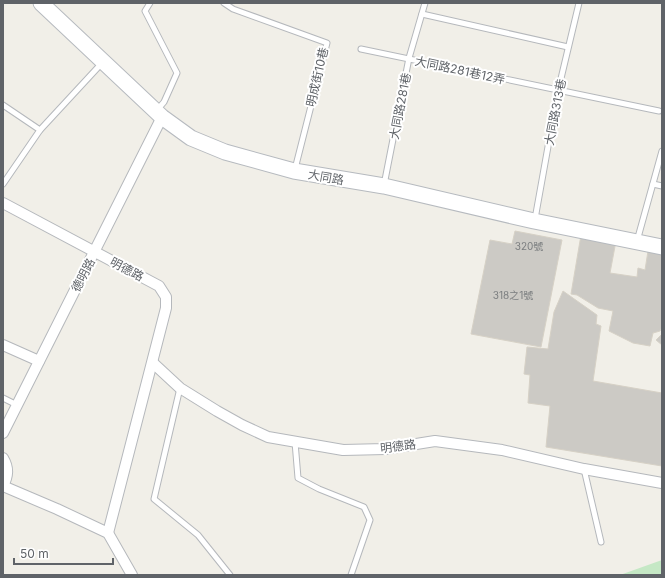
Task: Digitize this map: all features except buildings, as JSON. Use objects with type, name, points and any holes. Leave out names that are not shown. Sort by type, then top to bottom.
[{"type":"street","name":"大同路","points":[[41,3],[159,114],[191,138],[225,152],[294,171],[384,186],[534,221],[662,247]]},
{"type":"street","name":"德明路","points":[[3,433],[94,252],[159,114]]},
{"type":"street","name":"明德路","points":[[3,203],[159,286],[166,297],[166,308],[153,363],[108,533]]},
{"type":"street","points":[[3,345],[39,361]]},
{"type":"street","name":"明德路","points":[[153,363],[180,388],[242,425],[268,437],[343,450],[385,449],[435,440],[502,450],[584,469],[662,483]]},
{"type":"street","points":[[3,458],[8,470],[3,486],[108,533],[132,575]]},
{"type":"lane","points":[[150,3],[145,11],[177,73],[159,114]]},
{"type":"lane","name":"明成街10巷","points":[[224,3],[233,9],[327,43],[294,171]]},
{"type":"lane","name":"大同路281巷","points":[[384,186],[409,58],[425,3]]},
{"type":"lane","name":"大同路313巷","points":[[534,221],[558,91],[579,3]]},
{"type":"lane","points":[[422,14],[568,47]]},
{"type":"lane","name":"大同路281巷12弄","points":[[361,49],[659,111]]},
{"type":"lane","points":[[3,184],[40,130],[104,61]]},
{"type":"lane","points":[[3,105],[40,130]]},
{"type":"lane","points":[[637,242],[662,151]]},
{"type":"lane","points":[[653,184],[662,186]]},
{"type":"lane","points":[[180,388],[154,499],[198,535],[230,575]]},
{"type":"lane","points":[[3,398],[17,405]]},
{"type":"lane","points":[[295,442],[298,478],[319,489],[364,507],[370,520],[351,575]]},
{"type":"lane","points":[[584,469],[601,542]]},
{"type":"green space","points":[[662,560],[662,575],[620,575]]}]
